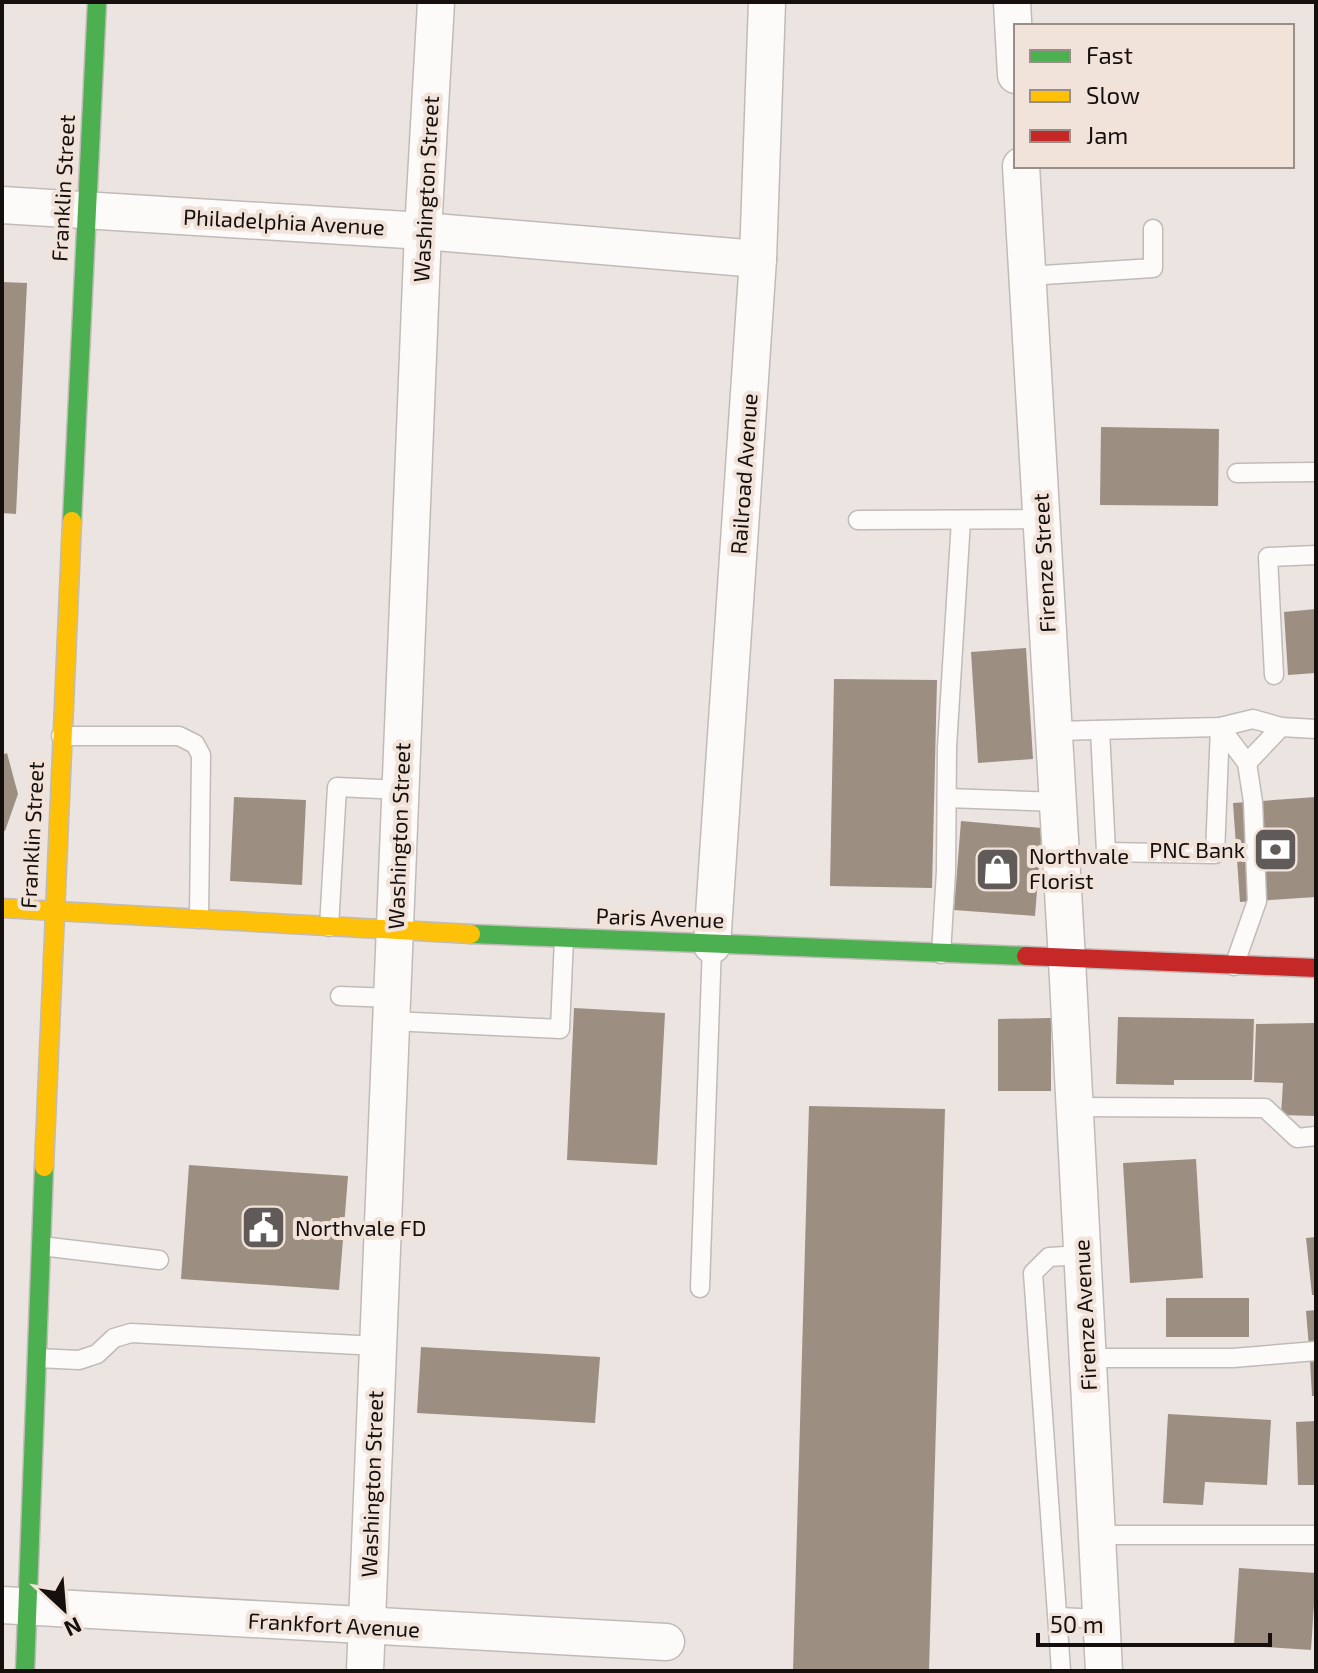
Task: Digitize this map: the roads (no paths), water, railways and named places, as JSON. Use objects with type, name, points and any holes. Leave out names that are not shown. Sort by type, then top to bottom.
[{"type":"street","name":"Franklin Street","points":[[25,1671],[15,1606],[37,1358],[53,911],[97,2]]},
{"type":"street","name":"Washington Street","points":[[365,1671],[423,231],[436,2]]},
{"type":"street","name":"Railroad Avenue","points":[[712,945],[758,259],[767,2]]},
{"type":"street","points":[[1012,2],[1014,38]]},
{"type":"street","name":"Firenze Street","points":[[1021,168],[1067,960]]},
{"type":"street","name":"Philadelphia Avenue","points":[[2,205],[423,231],[758,259]]},
{"type":"street","name":"Paris Avenue","points":[[2,908],[396,931],[1316,968]]},
{"type":"street","name":"Firenze Avenue","points":[[1067,960],[1104,1671]]},
{"type":"street","name":"Frankfort Avenue","points":[[15,1606],[666,1642]]},
{"type":"lane","points":[[1028,276],[1153,268],[1153,229]]},
{"type":"lane","points":[[1237,473],[1316,472]]},
{"type":"lane","points":[[858,520],[1042,519]]},
{"type":"lane","points":[[941,954],[961,520]]},
{"type":"lane","points":[[1274,675],[1268,557],[1316,555]]},
{"type":"lane","points":[[1054,731],[1220,727],[1253,719],[1281,727],[1316,729]]},
{"type":"lane","points":[[1100,730],[1106,852],[1215,854],[1220,727]]},
{"type":"lane","points":[[1220,727],[1247,763],[1253,802],[1257,901],[1234,966]]},
{"type":"lane","points":[[1247,763],[1281,727]]},
{"type":"lane","points":[[61,736],[179,736],[195,744],[201,755],[199,919]]},
{"type":"lane","points":[[329,927],[337,787],[401,790]]},
{"type":"lane","points":[[947,798],[1058,802]]},
{"type":"lane","points":[[340,996],[392,1010],[560,1029],[564,938]]},
{"type":"lane","points":[[700,1288],[712,945]]},
{"type":"lane","points":[[1075,1107],[1265,1108],[1297,1138],[1316,1136]]},
{"type":"lane","points":[[41,1246],[159,1260]]},
{"type":"lane","points":[[1061,1671],[1033,1273],[1049,1257],[1082,1255]]},
{"type":"lane","points":[[37,1358],[79,1360],[97,1354],[114,1338],[131,1333],[377,1346]]},
{"type":"lane","points":[[1088,1358],[1233,1358],[1316,1351]]},
{"type":"lane","points":[[1097,1535],[1316,1535]]},
{"type":"lane","points":[[1058,1617],[1101,1619]]},
{"type":"place","name":"PNC Bank","points":[[1276,850]]},
{"type":"place","name":"Northvale Florist","points":[[998,869]]},
{"type":"place","name":"Northvale FD","points":[[264,1228]]}]
